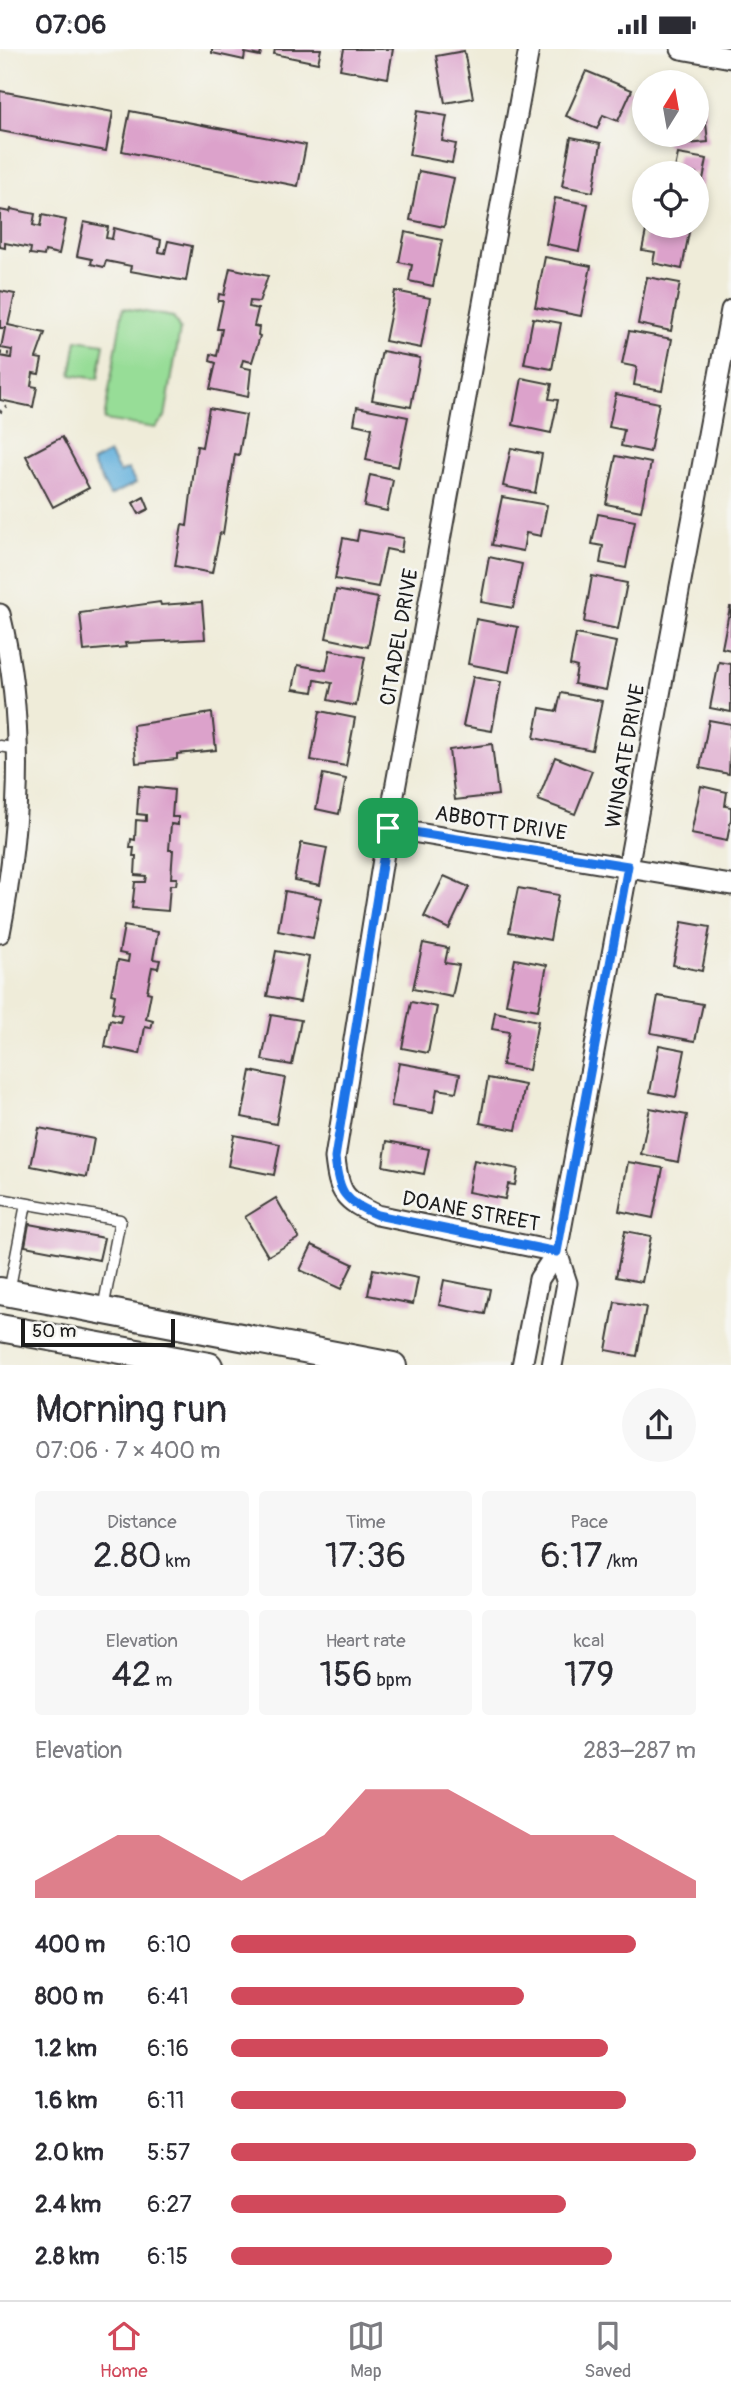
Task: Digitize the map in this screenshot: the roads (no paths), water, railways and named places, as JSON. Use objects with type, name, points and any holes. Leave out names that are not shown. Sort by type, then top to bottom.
[{"type":"street","name":"CITADEL DRIVE","points":[[377,1215],[350,1203],[338,1185],[335,1158],[388,828],[529,49]]},
{"type":"street","points":[[681,49],[731,58]]},
{"type":"street","name":"WINGATE DRIVE","points":[[522,1365],[539,1279],[557,1252],[731,310]]},
{"type":"street","points":[[0,614],[10,661],[9,748],[19,795],[5,874],[0,933]]},
{"type":"street","name":"ABBOTT DRIVE","points":[[388,828],[731,885]]},
{"type":"street","name":"DOANE STREET","points":[[377,1215],[557,1252]]},
{"type":"street","name":"WINGATE DRIVE","points":[[552,1365],[567,1283],[557,1252]]},
{"type":"street","points":[[4,1292],[388,1365]]},
{"type":"street","points":[[0,1328],[157,1361],[199,1365]]},
{"type":"street","points":[[157,1361],[161,1348],[175,1342],[315,1365],[351,1358]]},
{"type":"lane","points":[[0,1199],[120,1220],[103,1310]]},
{"type":"lane","points":[[4,1292],[26,1204]]},
{"type":"water","points":[[109,453],[120,473],[128,469],[136,483],[110,496],[92,462]]}]
